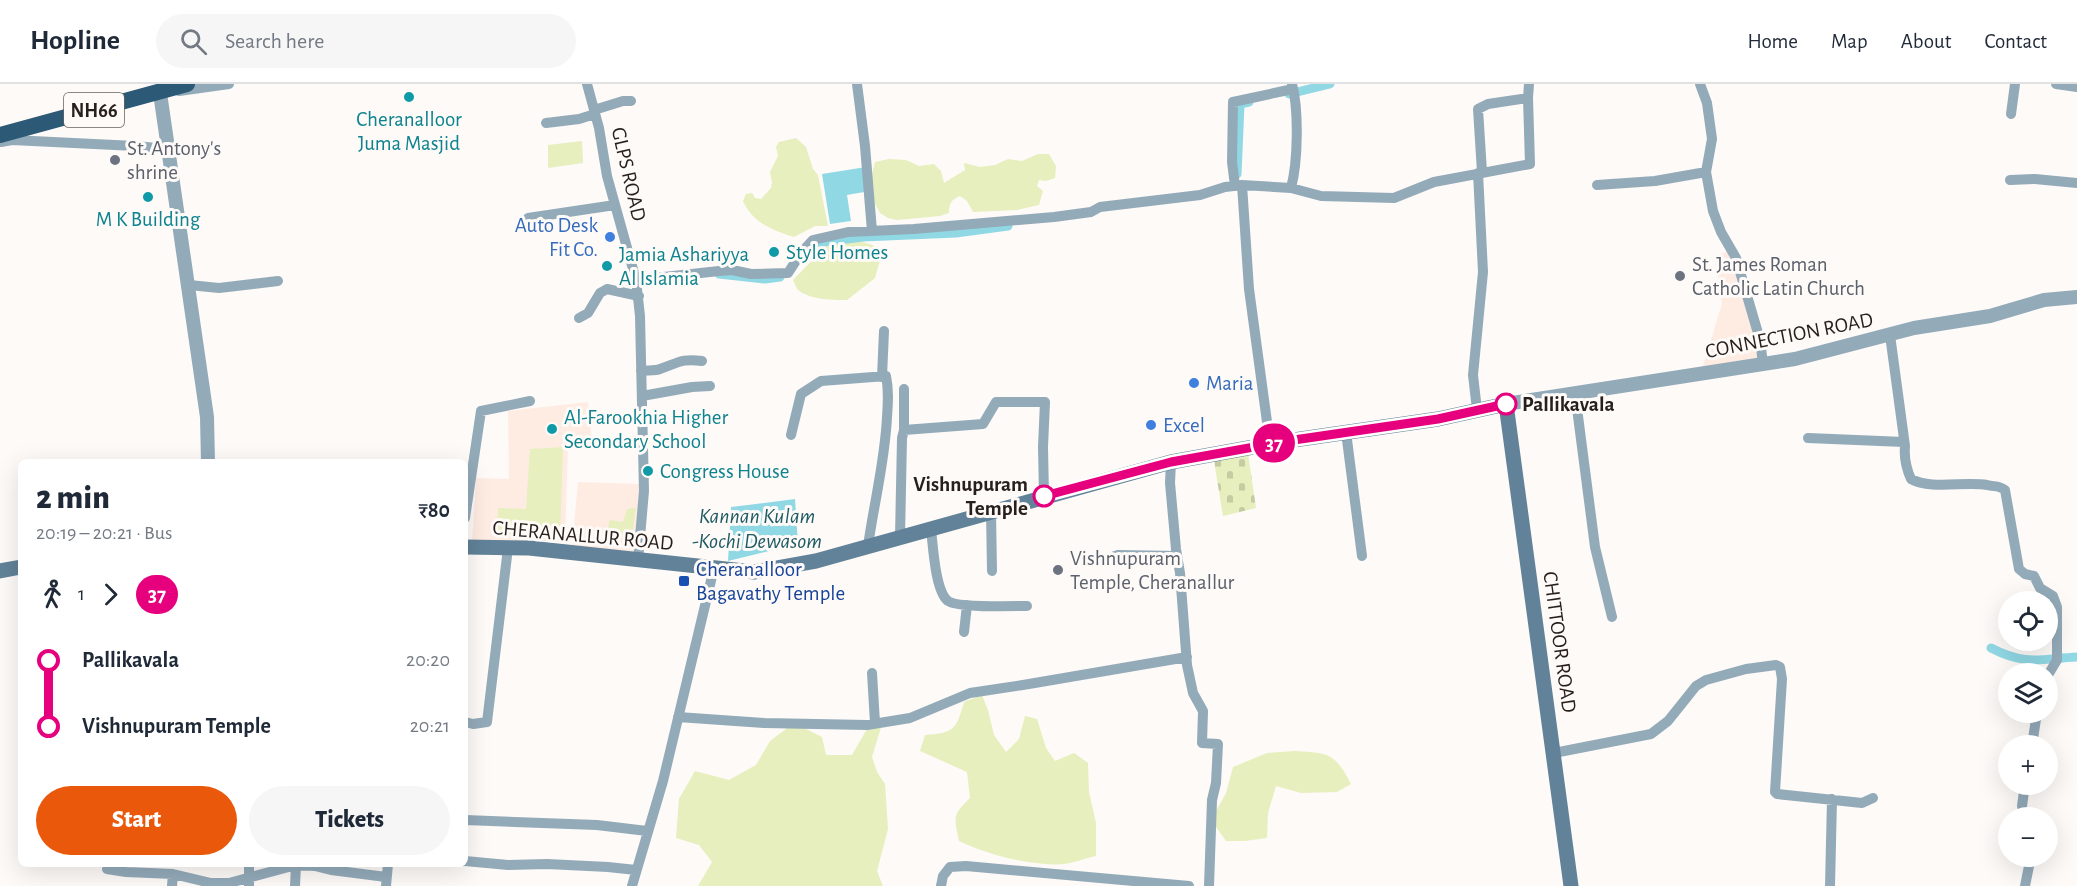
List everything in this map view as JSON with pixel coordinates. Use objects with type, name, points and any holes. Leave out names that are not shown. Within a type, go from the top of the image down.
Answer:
[{"type":"highway","name":"NH66","points":[[0,135],[159,88],[187,84]]},
{"type":"main road","name":"CHERANALLUR ROAD","points":[[468,547],[529,548],[754,572],[816,561],[1171,462],[1270,444],[1438,419],[1506,404]]},
{"type":"main road","name":"CHITTOOR ROAD","points":[[1506,404],[1571,886]]},
{"type":"main road","points":[[0,571],[18,568]]},
{"type":"street","points":[[208,459],[207,417],[159,88],[229,84]]},
{"type":"street","name":"GLPS ROAD","points":[[587,84],[600,128],[607,176],[637,286],[644,491],[638,560]]},
{"type":"street","points":[[857,84],[872,231]]},
{"type":"street","points":[[579,318],[588,313],[600,293],[607,289],[637,286],[719,270],[750,274],[788,273],[813,240],[848,232],[1054,217],[1091,212],[1100,207],[1200,195],[1225,187],[1238,186],[1291,188],[1321,196],[1394,198],[1434,182],[1530,164],[1528,84]]},
{"type":"street","points":[[1700,84],[1707,103],[1712,139],[1706,172],[1713,211],[1720,232],[1736,258],[1743,279],[1760,340],[1763,364]]},
{"type":"street","points":[[2011,114],[2015,84]]},
{"type":"street","points":[[2056,84],[2077,87]]},
{"type":"street","points":[[1270,444],[1238,186],[1232,162],[1233,102],[1293,90],[1296,134],[1294,178],[1291,188]]},
{"type":"street","points":[[1476,410],[1473,375],[1483,272],[1478,109],[1488,104],[1528,98]]},
{"type":"street","points":[[546,123],[579,119],[617,102],[631,101]]},
{"type":"street","points":[[0,142],[43,141],[168,149]]},
{"type":"street","points":[[1597,185],[1655,181],[1706,172]]},
{"type":"street","points":[[2010,180],[2036,178],[2077,183]]},
{"type":"street","points":[[528,218],[615,206]]},
{"type":"street","points":[[189,285],[219,288],[278,281]]},
{"type":"street","name":"CONNECTION ROAD","points":[[1506,404],[1795,359],[1914,328],[1989,316],[2044,300],[2077,297]]},
{"type":"street","points":[[882,377],[884,331]]},
{"type":"street","points":[[1890,335],[1905,460],[1909,474],[1916,481],[1932,484],[1977,483],[2002,487],[2005,490],[2019,569],[2025,574],[2034,576],[2038,586],[2055,599],[2057,607],[2054,663]]},
{"type":"street","points":[[641,371],[662,369],[665,365],[687,359],[702,361]]},
{"type":"street","points":[[791,435],[801,394],[821,381],[886,376],[889,389],[885,449],[868,546]]},
{"type":"street","points":[[642,396],[710,386]]},
{"type":"street","points":[[900,537],[904,389]]},
{"type":"street","points":[[1575,393],[1595,547],[1612,616]]},
{"type":"street","points":[[468,498],[481,411],[530,400]]},
{"type":"street","points":[[904,430],[974,426],[983,424],[996,402],[1045,402],[1044,496]]},
{"type":"street","points":[[1346,432],[1362,556]]},
{"type":"street","points":[[1808,438],[1904,441]]},
{"type":"street","points":[[1171,462],[1170,483],[1187,657],[1193,693],[1203,711],[1202,743],[1218,744],[1216,783],[1212,800],[1209,886]]},
{"type":"street","points":[[991,512],[992,571]]},
{"type":"street","points":[[931,529],[939,583],[949,602],[1028,606]]},
{"type":"street","points":[[468,723],[487,722],[508,548]]},
{"type":"street","points":[[1103,560],[1118,555],[1177,556]]},
{"type":"street","points":[[632,886],[663,781],[714,568]]},
{"type":"street","points":[[964,632],[967,604]]},
{"type":"street","points":[[678,717],[764,723],[867,725],[910,718],[970,693],[1187,657]]},
{"type":"street","points":[[1554,753],[1651,734],[1668,721],[1696,686],[1706,680],[1746,669],[1776,665],[1780,667],[1782,679],[1774,792],[1862,803],[1873,798]]},
{"type":"street","points":[[872,674],[875,723]]},
{"type":"street","points":[[1830,886],[1832,799]]},
{"type":"street","points":[[468,820],[597,825],[647,831]]},
{"type":"street","points":[[468,861],[636,870]]},
{"type":"street","points":[[941,886],[943,876],[950,867],[966,866],[1189,886]]},
{"type":"street","points":[[107,869],[173,874],[211,883],[229,883],[249,882],[290,867]]},
{"type":"street","points":[[295,886],[296,867]]},
{"type":"street","points":[[319,867],[386,882],[388,867]]},
{"type":"street","points":[[2025,886],[2029,867]]},
{"type":"street","points":[[172,886],[173,874]]},
{"type":"shaded area","points":[[1728,251],[1742,279],[1760,359],[1701,372],[1722,304],[1715,256]]},
{"type":"shaded area","points":[[588,402],[592,441],[568,446],[565,542],[526,540],[472,542],[476,478],[509,479],[508,411]]},
{"type":"shaded area","points":[[578,482],[641,484],[634,554],[572,547]]},
{"type":"green space","points":[[796,138],[806,147],[813,169],[818,175],[828,226],[815,226],[794,237],[764,225],[752,215],[743,201],[746,194],[752,193],[755,198],[761,199],[771,188],[770,172],[778,156],[776,147],[779,142]]},
{"type":"green space","points":[[582,141],[583,163],[548,168],[548,145]]},
{"type":"green space","points":[[1038,154],[1049,154],[1056,166],[1055,178],[1046,181],[1039,180],[1037,186],[1043,191],[1039,205],[1017,210],[973,212],[967,201],[960,196],[951,202],[949,213],[897,220],[880,213],[873,200],[872,175],[875,162],[889,159],[906,160],[919,166],[934,164],[941,171],[944,183],[965,170],[964,163],[980,167],[995,165],[1008,159],[1022,161]]},
{"type":"green space","points":[[853,239],[873,245],[880,260],[875,278],[847,300],[814,297],[797,289],[793,280],[826,246]]},
{"type":"green space","points":[[563,447],[560,536],[527,534],[497,536],[498,508],[526,509],[530,449]]},
{"type":"green space","points":[[1248,453],[1256,508],[1223,516],[1214,461]]},
{"type":"green space","points":[[636,508],[631,542],[623,541],[622,533],[607,531],[610,520],[623,522],[627,509]]},
{"type":"green space","points":[[982,695],[994,735],[1006,752],[1019,739],[1025,716],[1037,719],[1046,748],[1055,761],[1074,753],[1088,763],[1089,792],[1096,823],[1096,856],[1072,863],[1038,864],[996,855],[959,841],[956,826],[957,813],[970,798],[967,772],[920,751],[925,735],[948,731],[959,719],[964,702]]},
{"type":"green space","points":[[794,723],[822,737],[826,755],[852,755],[867,729],[882,724],[872,757],[877,772],[885,784],[888,829],[877,871],[883,886],[698,886],[712,862],[699,845],[676,838],[679,799],[695,771],[729,780],[756,765],[770,741]]},
{"type":"green space","points":[[1295,751],[1330,757],[1340,766],[1351,784],[1337,792],[1301,793],[1276,786],[1268,813],[1267,838],[1226,841],[1211,820],[1226,793],[1233,767],[1267,753]]},
{"type":"water","points":[[866,167],[870,191],[847,195],[851,221],[830,224],[822,174]]},
{"type":"water","name":"Kannan Kulam -Kochi Dewasom","points":[[795,499],[798,544],[728,561],[731,507]]},
{"type":"waterway","points":[[1289,94],[1330,84]]},
{"type":"waterway","points":[[1237,174],[1240,104],[1249,102]]},
{"type":"waterway","points":[[805,256],[812,248],[823,242],[863,237],[956,233],[1008,226]]},
{"type":"waterway","points":[[719,274],[765,279],[780,277]]},
{"type":"waterway","points":[[1991,648],[2003,654],[2033,660],[2077,657]]},
{"type":"bus line","name":"37","points":[[1044,496],[1171,462],[1287,441],[1438,419],[1506,404]]},
{"type":"place","name":"Cheranalloor Juma Masjid","points":[[409,97]]},
{"type":"place","name":"St. Antony's shrine","points":[[115,160]]},
{"type":"place","name":"M K Building","points":[[148,197]]},
{"type":"place","name":"Auto Desk Fit Co.","points":[[610,237]]},
{"type":"place","name":"Style Homes","points":[[774,252]]},
{"type":"place","name":"Jamia Ashariyya Al Islamia","points":[[607,266]]},
{"type":"place","name":"St. James Roman Catholic Latin Church","points":[[1680,276]]},
{"type":"place","name":"Maria","points":[[1194,383]]},
{"type":"place","name":"Pallikavala","points":[[1506,404]]},
{"type":"place","name":"Excel","points":[[1151,425]]},
{"type":"place","name":"Al-Farookhia Higher Secondary School","points":[[552,429]]},
{"type":"place","name":"Congress House","points":[[648,471]]},
{"type":"place","name":"Vishnupuram Temple","points":[[1044,496]]},
{"type":"place","name":"Vishnupuram Temple, Cheranallur","points":[[1058,570]]},
{"type":"place","name":"Cheranalloor Bagavathy Temple","points":[[684,581]]}]
